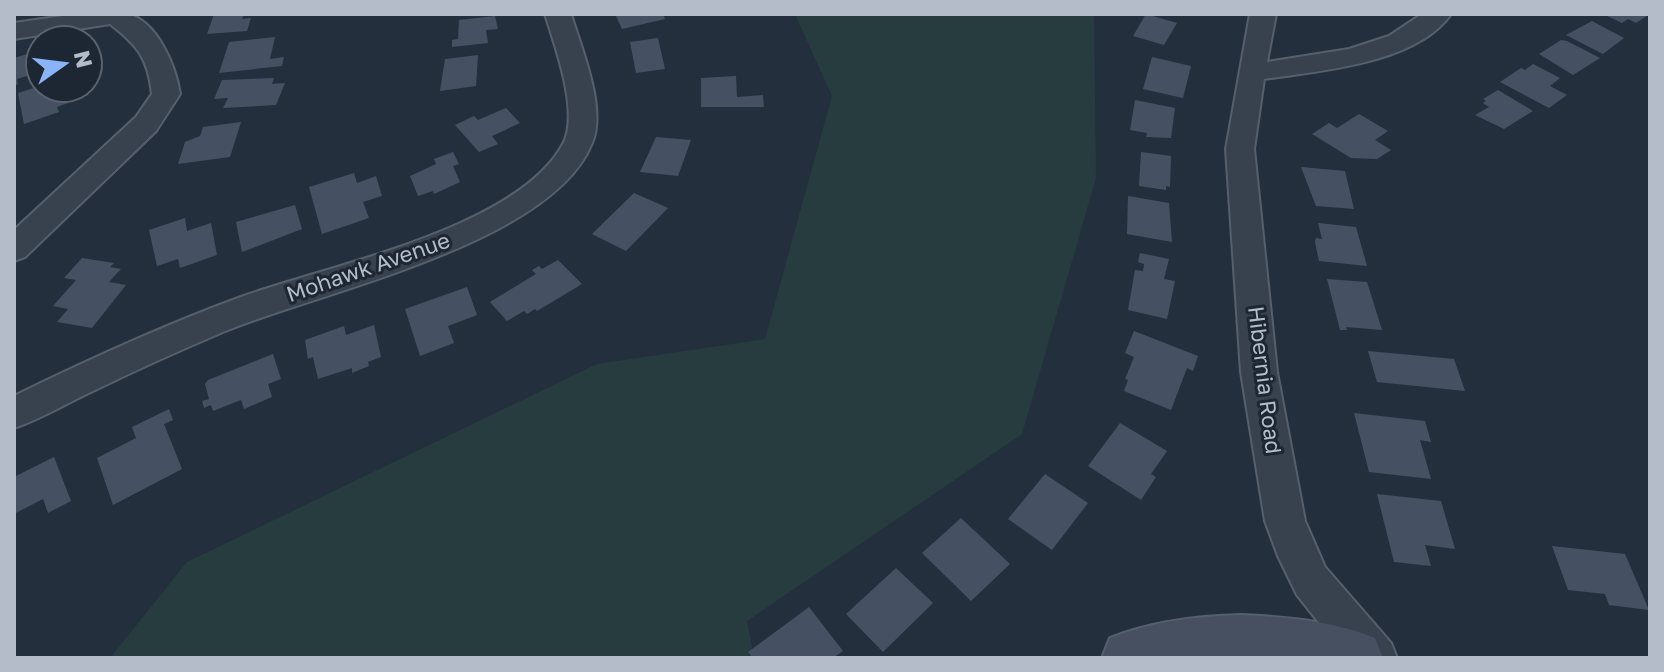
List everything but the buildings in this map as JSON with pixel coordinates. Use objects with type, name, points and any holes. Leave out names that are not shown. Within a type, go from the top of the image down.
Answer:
[{"type":"street","name":"Mohawk Avenue","points":[[14,413],[90,375],[253,306],[461,235],[504,215],[538,192],[566,162],[579,142],[581,128],[577,75],[558,14]]},
{"type":"street","name":"Hibernia Road","points":[[1263,14],[1240,149],[1259,372],[1285,521],[1311,581],[1376,658]]},
{"type":"street","points":[[1252,73],[1368,52],[1409,38],[1438,14]]},
{"type":"street","points":[[14,31],[114,15],[147,40],[163,72],[166,94],[146,124],[14,249]]},
{"type":"street","points":[[1130,658],[1159,650],[1250,641],[1311,648],[1355,658]]},
{"type":"green space","points":[[795,14],[1094,14],[1096,178],[1022,434],[747,621],[754,658],[110,658],[187,562],[597,364],[765,339],[832,96]]}]
